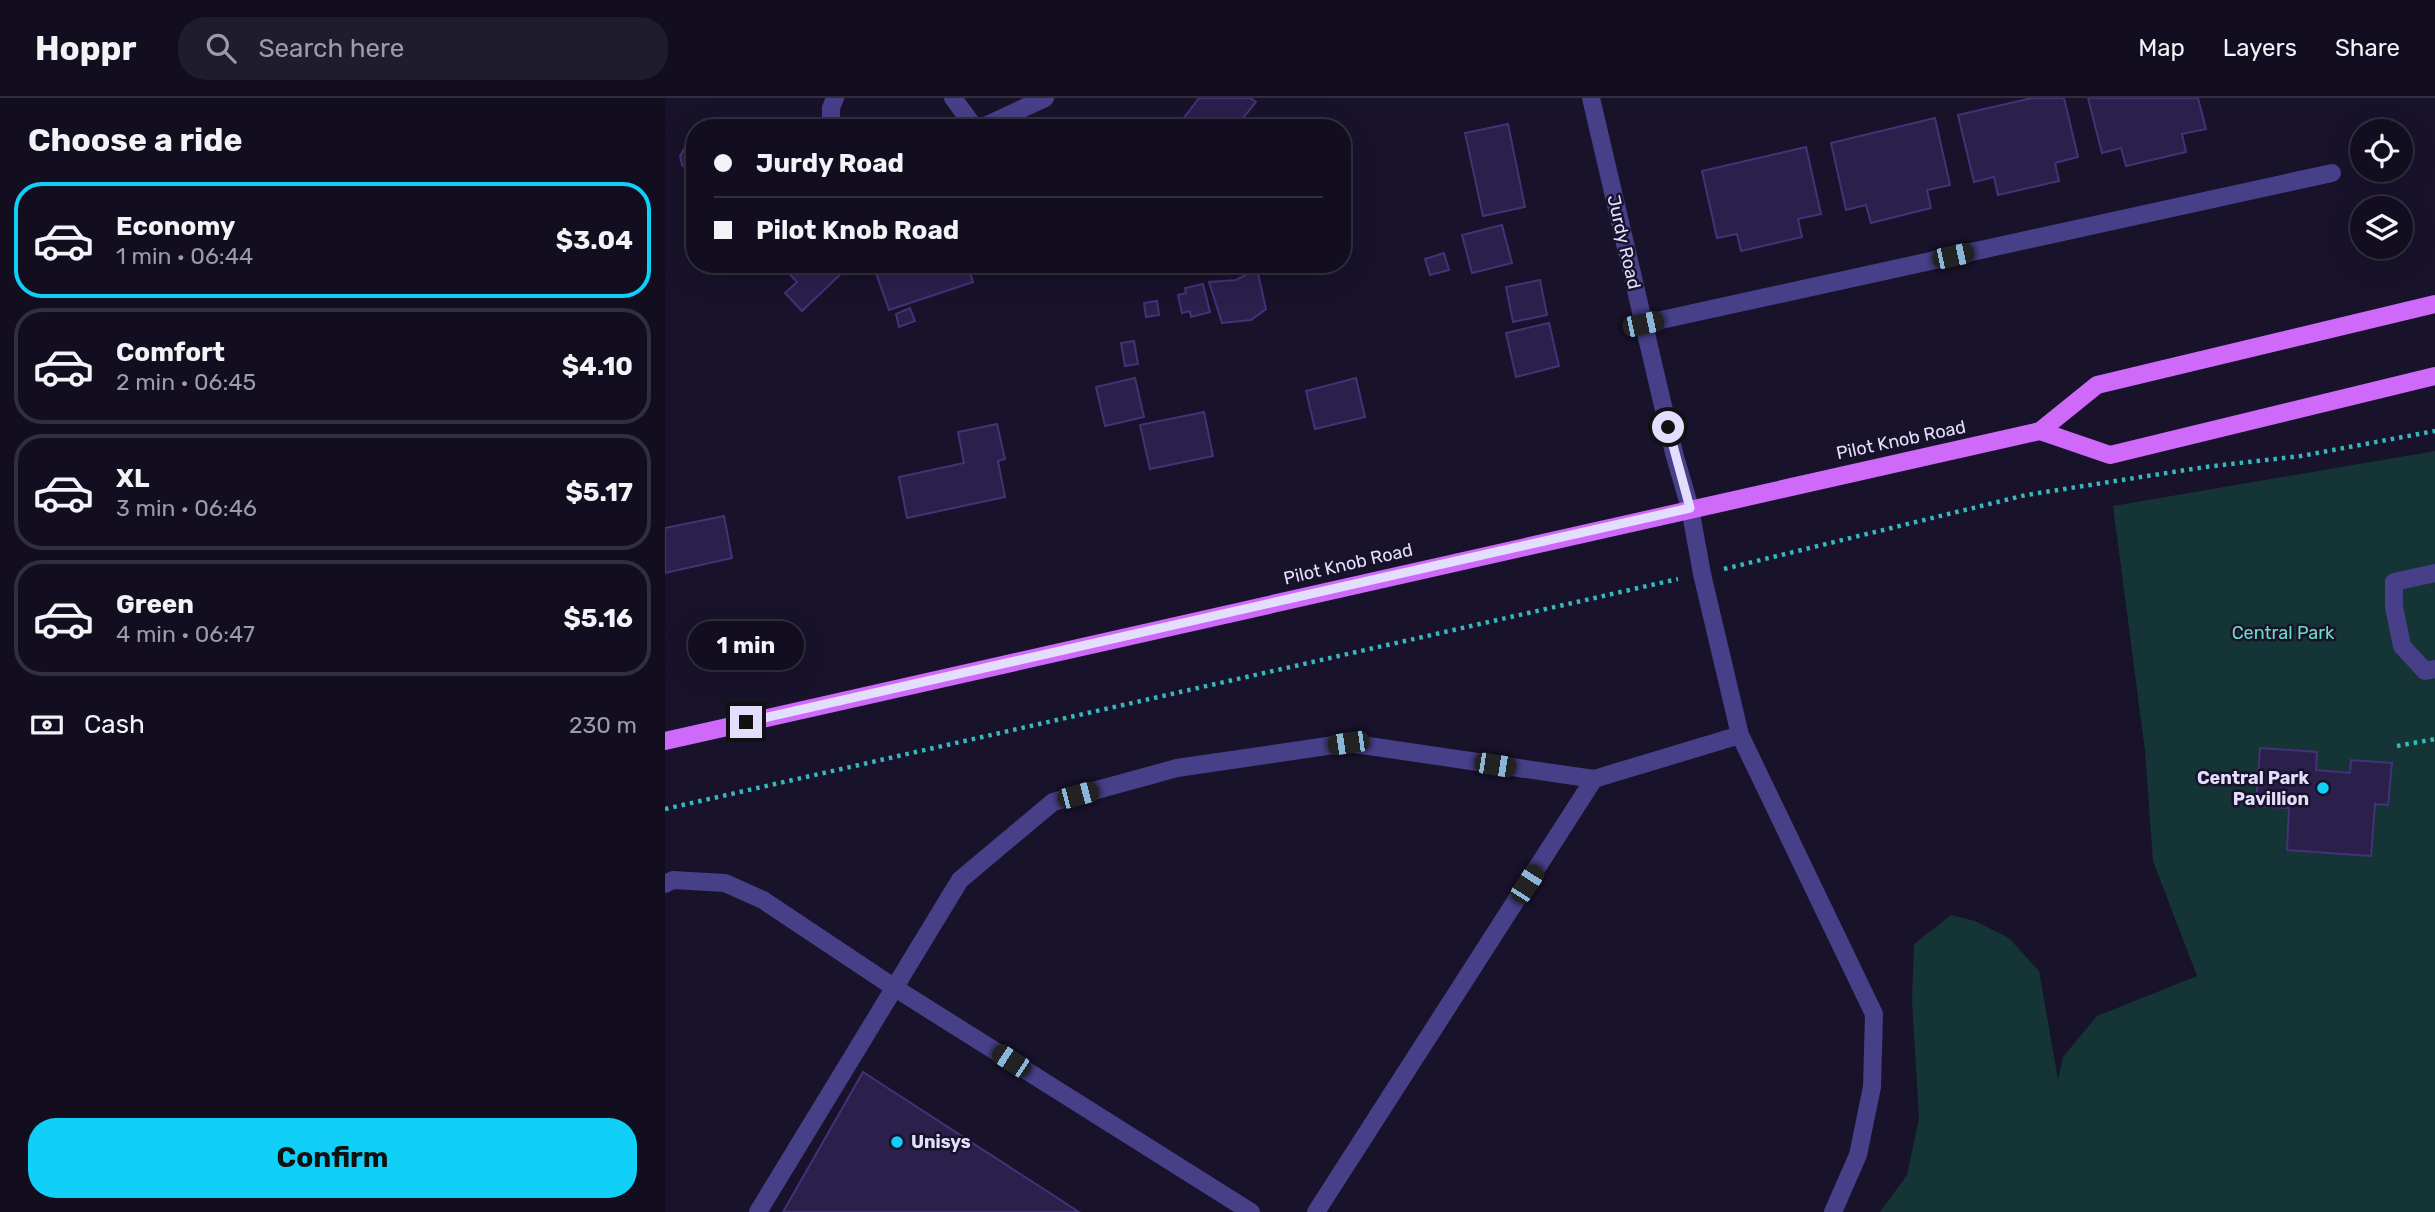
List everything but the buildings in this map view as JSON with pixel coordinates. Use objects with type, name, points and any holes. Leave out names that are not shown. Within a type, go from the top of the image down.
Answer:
[{"type":"main road","name":"Pilot Knob Road","points":[[665,741],[2040,431],[2097,385],[2435,304]]},
{"type":"main road","points":[[2040,431],[2110,455],[2435,376]]},
{"type":"street","points":[[831,119],[835,98]]},
{"type":"street","points":[[953,98],[968,119]]},
{"type":"street","points":[[1000,119],[1045,98]]},
{"type":"street","name":"Jurdy Road","points":[[1591,98],[1674,453],[1690,508],[1702,574],[1739,735],[1874,1014],[1872,1087],[1858,1154],[1833,1212]]},
{"type":"street","points":[[1643,324],[2332,173]]},
{"type":"street","points":[[2435,573],[2394,582],[2394,607],[2402,646],[2425,671],[2435,669]]},
{"type":"street","points":[[758,1212],[960,880],[1053,802],[1177,768],[1348,743],[1594,779],[1739,735]]},
{"type":"street","points":[[1316,1212],[1594,779]]},
{"type":"street","points":[[665,884],[673,880],[725,883],[750,894],[1251,1212]]},
{"type":"path","points":[[665,808],[1702,574],[2026,495],[2205,467],[2301,456],[2435,431]]},
{"type":"path","points":[[2397,746],[2435,739]]},
{"type":"green space","name":"Central Park","points":[[2435,451],[2435,1212],[1880,1212],[1907,1175],[1919,1118],[1912,1000],[1914,944],[1951,915],[1975,921],[2009,938],[2039,971],[2058,1079],[2063,1057],[2097,1016],[2197,976],[2153,861],[2145,751],[2113,506]]},
{"type":"place","name":"Central Park Pavillion","points":[[2323,788]]},
{"type":"place","name":"Unisys","points":[[897,1142]]},
{"type":"route","points":[[746,722],[1690,508],[1668,427]]}]
